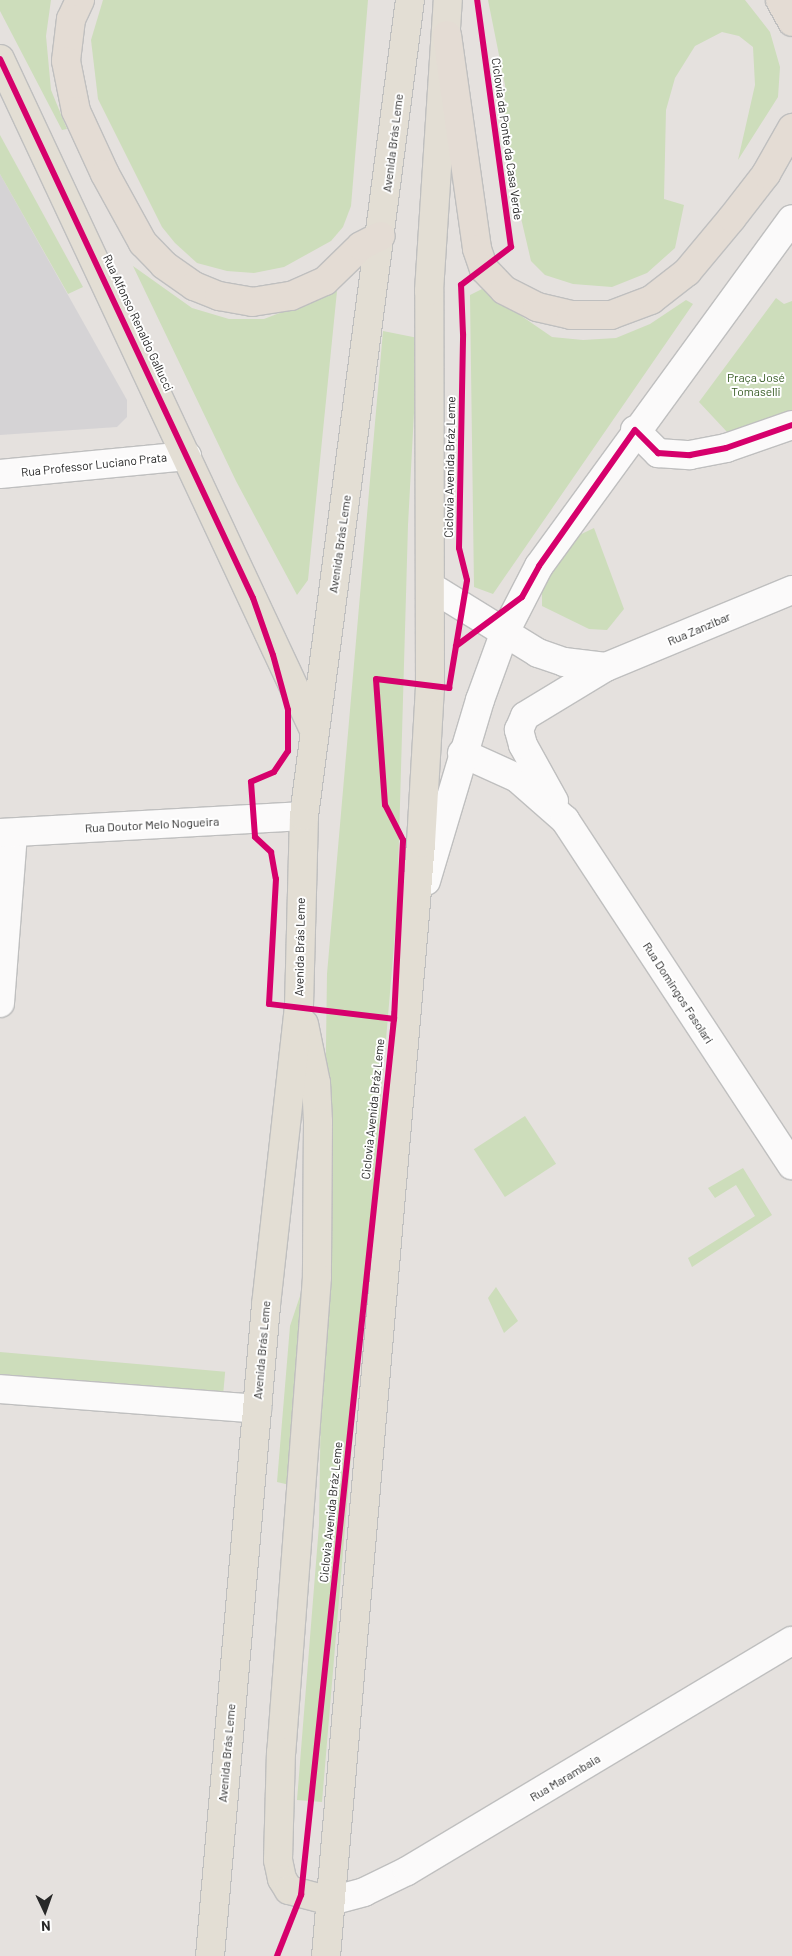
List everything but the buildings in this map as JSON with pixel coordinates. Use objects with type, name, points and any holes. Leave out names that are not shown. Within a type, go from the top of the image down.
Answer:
[{"type":"highway","points":[[80,0],[71,19],[66,61],[76,111],[105,174],[144,243],[164,265],[194,286],[219,296],[252,302],[291,296],[325,281],[362,246],[381,236]]},
{"type":"highway","points":[[780,0],[792,22]]},
{"type":"highway","points":[[447,18],[477,249],[484,269],[504,290],[537,307],[571,315],[611,315],[651,300],[687,272],[732,218],[766,174],[792,128]]},
{"type":"main road","name":"Avenida Brás Leme","points":[[210,1956],[257,1409],[299,1006],[304,816],[381,236],[410,0]]},
{"type":"main road","points":[[326,1956],[415,923],[430,688],[429,291],[447,18]]},
{"type":"main road","name":"Rua Alfonso Renaldo Gallucci","points":[[0,59],[315,732]]},
{"type":"main road","points":[[299,1006],[316,1083],[317,1277],[281,1752],[278,1860],[282,1879],[289,1890],[331,1901]]},
{"type":"street","points":[[415,923],[462,753],[504,634],[539,566],[635,430],[792,218]]},
{"type":"street","points":[[635,430],[658,453],[690,455],[726,448],[792,426]]},
{"type":"street","name":"Rua Professor Luciano Prata","points":[[0,474],[187,456]]},
{"type":"street","name":"Rua Zanzibar","points":[[431,587],[504,634],[564,662],[606,667]]},
{"type":"street","name":"Rua Zanzibar","points":[[533,711],[606,667],[792,590]]},
{"type":"street","name":"Rua Domingos Fasolari","points":[[533,711],[521,722],[520,738],[525,753],[565,820],[792,1165]]},
{"type":"street","name":"Rua Domingos Fasolari","points":[[462,753],[517,778],[565,820]]},
{"type":"street","name":"Rua Doutor Melo Nogueira","points":[[7,833],[304,816]]},
{"type":"street","points":[[0,1003],[7,833]]},
{"type":"street","points":[[0,1389],[257,1409]]},
{"type":"street","name":"Rua Marambaia","points":[[331,1901],[364,1892],[407,1871],[792,1641]]},
{"type":"shaded area","points":[[0,174],[127,400],[127,417],[117,427],[0,435]]},
{"type":"green space","points":[[0,0],[51,0],[46,36],[51,90],[67,129],[62,130],[0,11]]},
{"type":"green space","points":[[103,0],[368,0],[351,206],[343,227],[331,241],[284,267],[254,273],[227,271],[197,263],[175,243],[162,227],[98,99],[91,40]]},
{"type":"green space","points":[[488,0],[745,0],[770,32],[780,67],[778,97],[738,160],[755,85],[753,47],[739,36],[722,32],[695,46],[675,78],[666,110],[664,199],[684,205],[675,248],[647,273],[612,287],[573,284],[545,275],[531,261],[508,162],[504,132],[505,85]]},
{"type":"green space","points":[[0,135],[83,287],[68,294],[0,174]]},
{"type":"green space","points":[[133,266],[192,308],[229,319],[264,319],[337,291],[308,580],[297,595],[236,481]]},
{"type":"green space","points":[[482,289],[552,337],[583,340],[616,338],[650,324],[686,300],[693,304],[493,594],[474,587],[470,295]]},
{"type":"green space","name":"Praça José Tomaselli","points":[[776,298],[784,304],[792,301],[792,412],[728,433],[699,402]]},
{"type":"green space","points":[[383,331],[418,338],[408,525],[397,909],[322,1802],[297,1800],[319,1525],[323,1264],[294,1486],[277,1482],[290,1326],[311,1263],[323,1257],[327,974]]},
{"type":"green space","points":[[594,528],[624,609],[607,630],[589,629],[542,606],[542,587],[571,539]]},
{"type":"green space","points":[[525,1116],[556,1164],[505,1197],[474,1149]]},
{"type":"green space","points":[[743,1168],[772,1215],[692,1267],[688,1258],[755,1216],[736,1185],[715,1198],[708,1188]]},
{"type":"green space","points":[[496,1287],[518,1321],[504,1333],[488,1298]]},
{"type":"green space","points":[[0,1352],[225,1372],[223,1394],[0,1374]]},
{"type":"cycle path","name":"Ciclovia da Ponte da Casa Verde","points":[[277,1956],[301,1895],[394,1019],[403,840],[385,805],[376,679],[449,688],[467,580],[459,548],[463,334],[461,285],[511,247],[477,0]]},
{"type":"cycle path","points":[[0,59],[253,598],[273,655],[288,710],[288,751],[274,772],[251,782],[255,837],[271,852],[276,879],[269,1004],[394,1019]]},
{"type":"cycle path","points":[[456,646],[522,597],[539,566],[635,430],[658,453],[690,455],[726,448],[792,425]]}]
